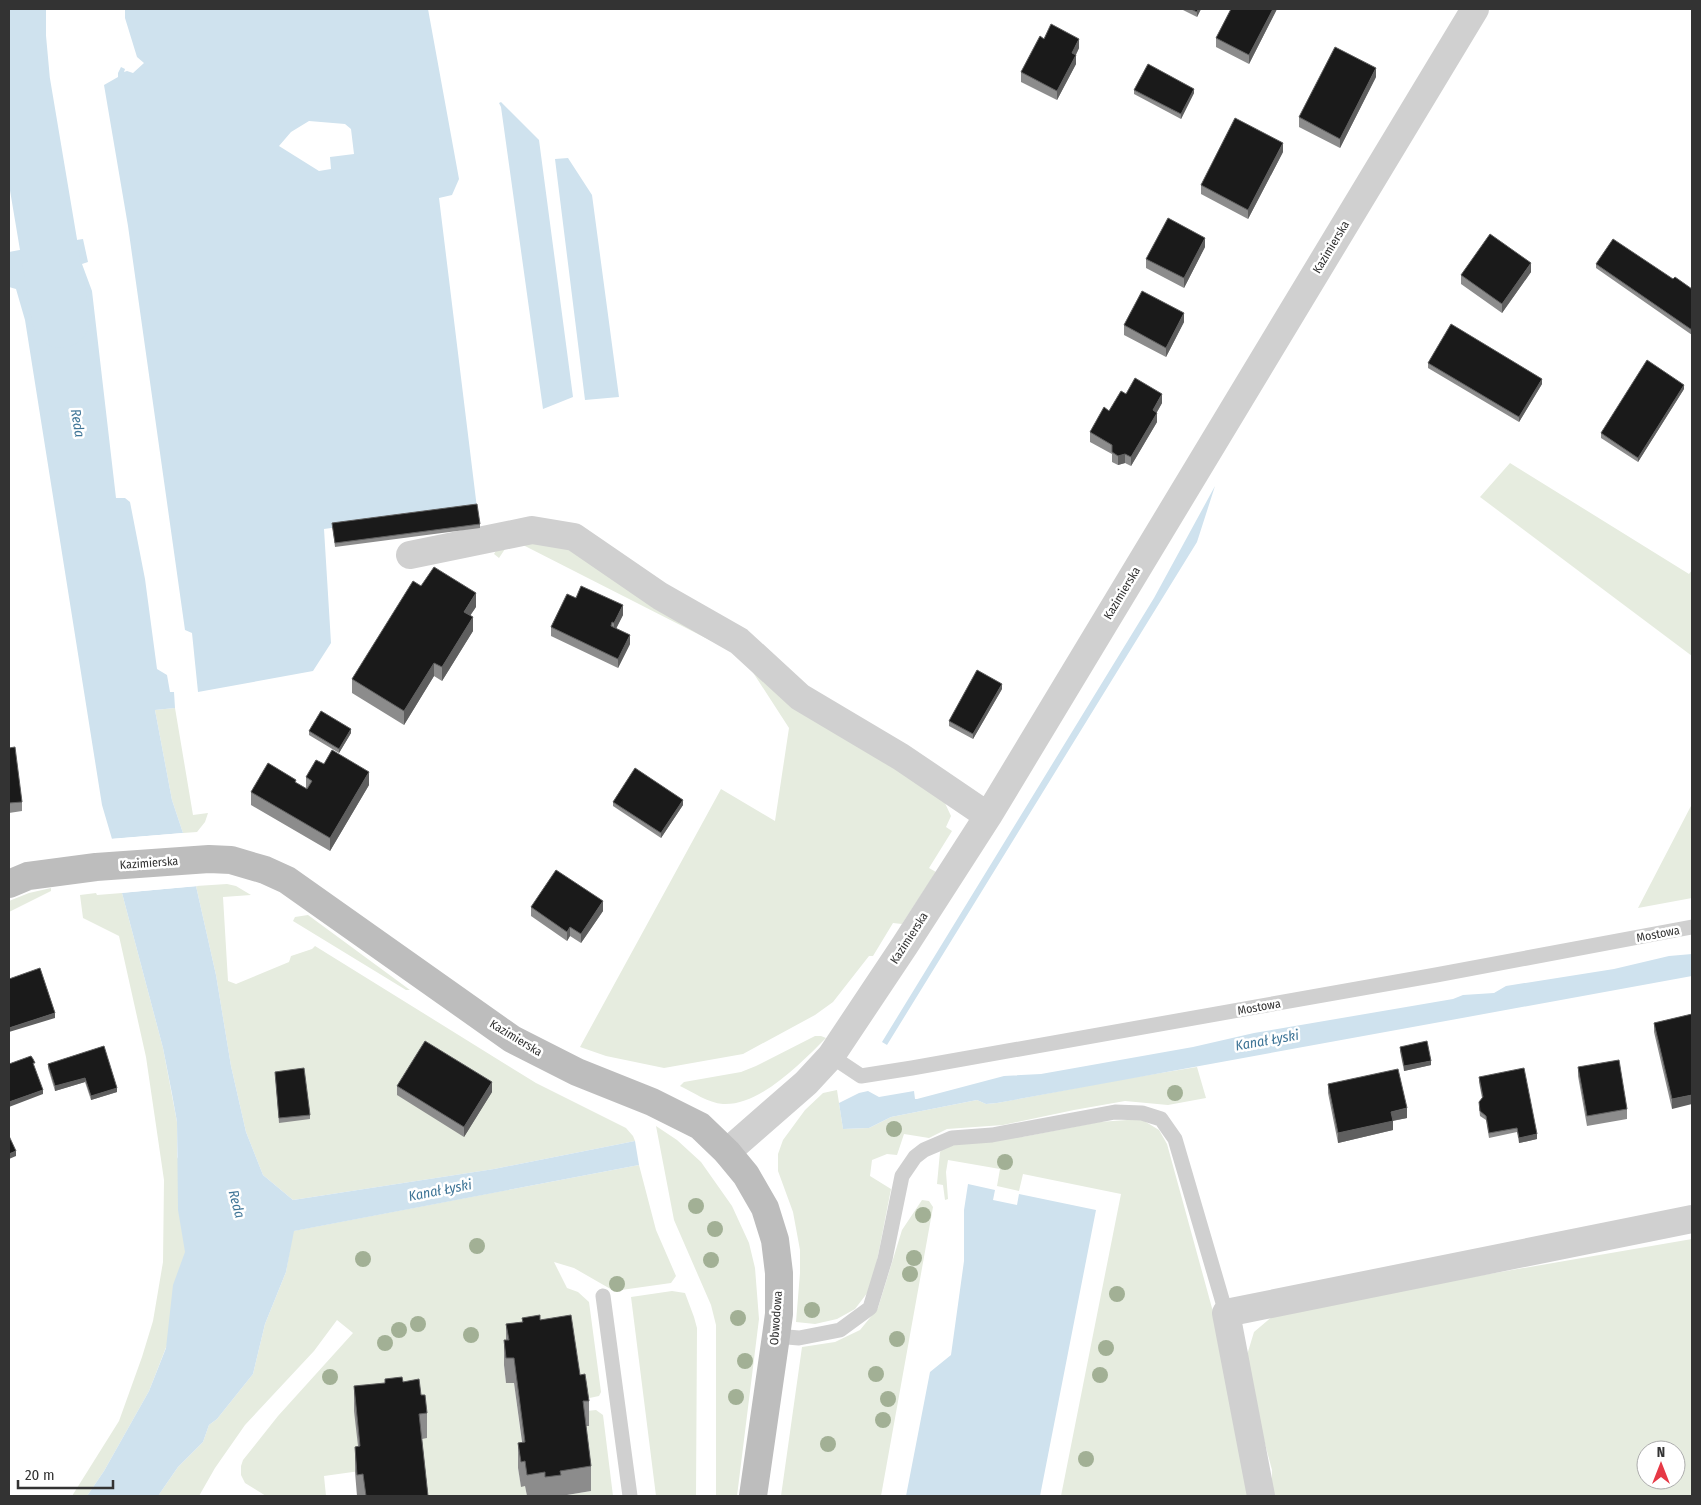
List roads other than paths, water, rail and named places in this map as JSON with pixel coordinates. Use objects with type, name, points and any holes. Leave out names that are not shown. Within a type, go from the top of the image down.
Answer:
[{"type":"main road","name":"Kazimierska","points":[[9,884],[28,876],[96,867],[209,859],[231,860],[257,868],[287,880],[512,1039],[577,1072],[652,1102],[700,1126],[727,1152]]},
{"type":"main road","name":"Obwodowa","points":[[727,1152],[746,1175],[765,1208],[775,1240],[779,1273],[779,1314],[753,1496]]},
{"type":"street","name":"Kazimierska","points":[[727,1152],[806,1083],[831,1056],[900,953],[988,816],[1475,9]]},
{"type":"street","points":[[410,555],[532,530],[574,537],[660,596],[739,641],[800,697],[901,757],[988,816]]},
{"type":"street","points":[[1262,1496],[1226,1313],[1692,1220]]},
{"type":"lane","name":"Mostowa","points":[[831,1056],[861,1076],[1436,975],[1692,927]]},
{"type":"lane","points":[[776,1336],[799,1338],[840,1330],[870,1308],[885,1259],[902,1176],[915,1157],[924,1150],[952,1138],[992,1135],[1115,1112],[1142,1113],[1161,1119],[1175,1139],[1226,1313]]},
{"type":"lane","points":[[603,1296],[630,1496]]},
{"type":"water","points":[[9,9],[35,9],[35,45],[65,213],[25,220],[9,104]]},
{"type":"water","points":[[125,9],[428,9],[459,179],[452,195],[439,198],[477,508],[324,529],[331,643],[313,671],[198,692],[192,633],[185,630],[128,226],[104,85],[118,77],[121,67],[125,69],[124,72],[133,73],[144,63],[137,57],[125,18]],"holes":[[[309,121],[345,124],[351,129],[354,154],[330,157],[331,169],[319,171],[279,146],[291,132]]]},
{"type":"water","points":[[501,102],[539,140],[573,397],[543,409],[499,103]]},
{"type":"water","points":[[568,158],[592,195],[619,397],[585,400],[555,159]]},
{"type":"water","points":[[70,238],[70,241],[83,239],[88,262],[82,264],[92,291],[116,498],[125,498],[130,502],[145,579],[157,669],[167,675],[170,692],[174,692],[175,708],[155,710],[172,800],[183,833],[112,839],[102,805],[25,320],[16,289],[9,287],[9,252],[30,248],[30,244]]},
{"type":"water","points":[[1215,486],[1197,542],[887,1045],[882,1042],[1154,598]]},
{"type":"water","name":"Kanał Łyski","points":[[196,886],[216,975],[231,1066],[246,1132],[263,1175],[293,1200],[494,1169],[635,1141],[639,1165],[294,1231],[286,1272],[265,1324],[253,1374],[217,1419],[209,1425],[203,1442],[178,1467],[158,1496],[87,1496],[104,1471],[149,1391],[166,1348],[173,1285],[185,1252],[178,1210],[177,1122],[163,1048],[122,893]]},
{"type":"water","name":"Kanał Łyski","points":[[1692,954],[1692,976],[997,1103],[986,1104],[977,1100],[891,1117],[869,1128],[843,1129],[839,1103],[859,1093],[868,1091],[879,1097],[914,1091],[915,1099],[917,1099],[1004,1076],[1041,1074],[1193,1047],[1254,1033],[1453,999],[1463,995],[1494,993],[1506,986],[1614,969],[1669,956]]},
{"type":"water","points":[[968,1184],[995,1190],[993,1200],[1017,1205],[1019,1194],[1096,1210],[1040,1496],[906,1496],[930,1372],[951,1355],[964,1261],[964,1210]]},
{"type":"waterway","name":"Reda","points":[[17,9],[17,37],[21,81],[61,319]]}]
